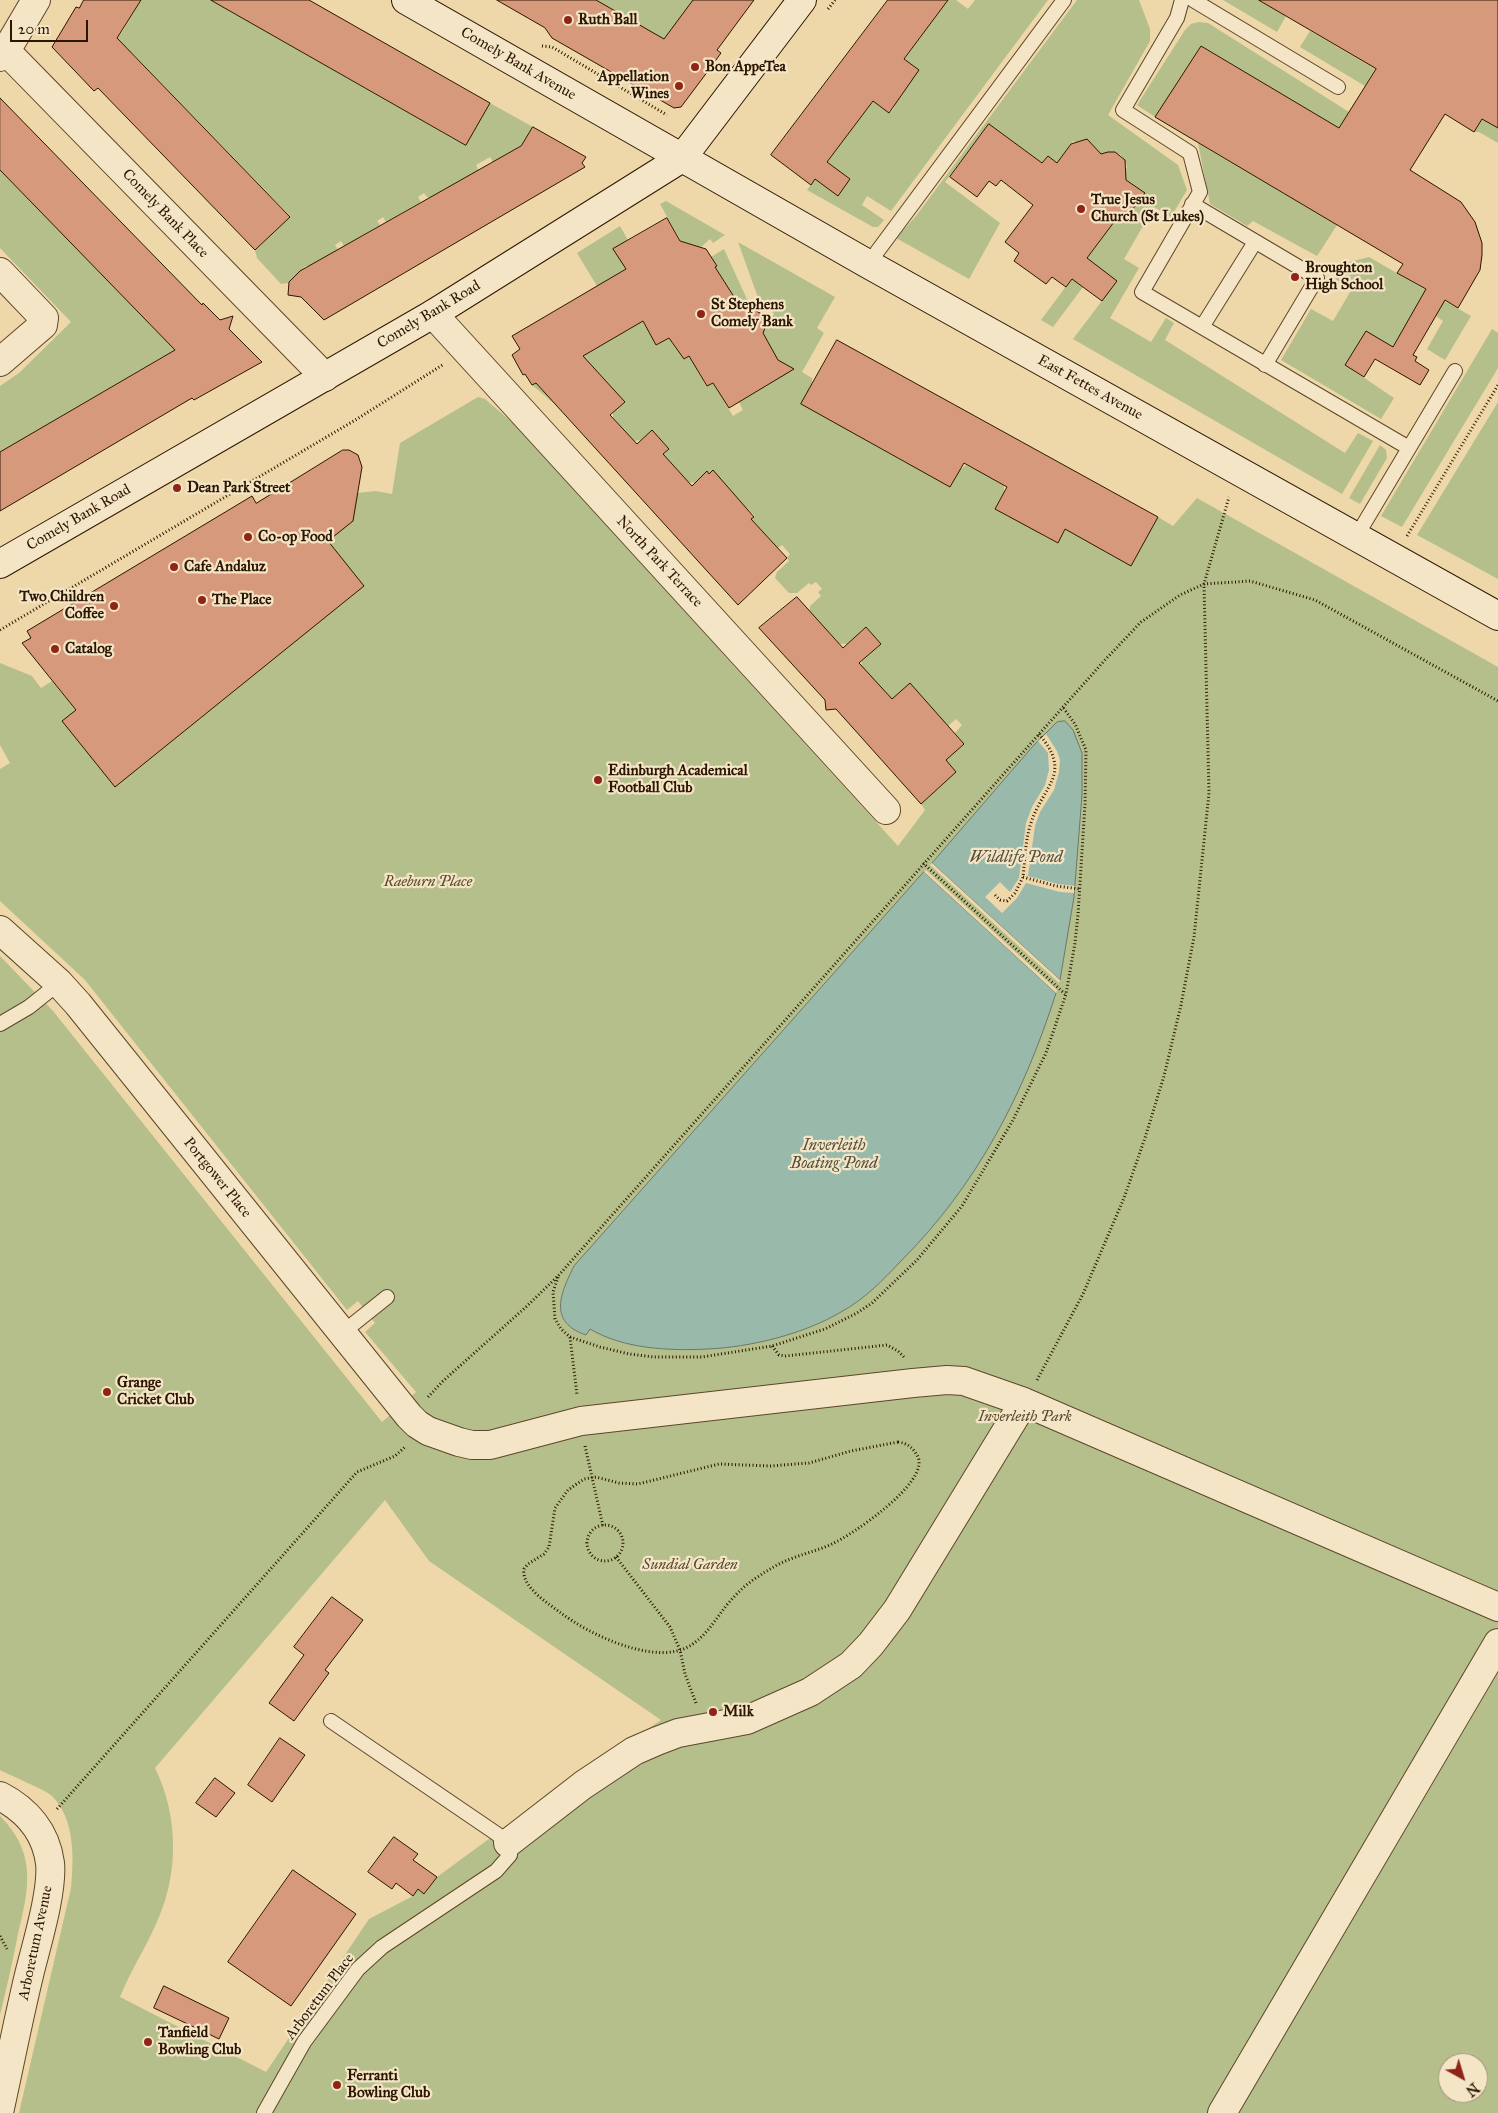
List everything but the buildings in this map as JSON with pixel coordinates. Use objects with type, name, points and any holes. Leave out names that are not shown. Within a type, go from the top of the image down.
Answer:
[{"type":"street","name":"Comely Bank Place","points":[[36,0],[3,54],[325,376]]},
{"type":"street","name":"Comely Bank Avenue","points":[[406,0],[682,158]]},
{"type":"street","name":"Comely Bank Road","points":[[0,564],[433,314],[682,158],[802,0]]},
{"type":"street","name":"East Fettes Avenue","points":[[682,158],[1498,616]]},
{"type":"street","points":[[0,272],[42,315],[44,322],[15,351],[0,362]]},
{"type":"street","name":"North Park Terrace","points":[[433,314],[886,810]]},
{"type":"street","name":"Portgower Place","points":[[0,930],[59,983],[78,1004],[342,1333],[423,1428]]},
{"type":"street","points":[[423,1428],[459,1442],[472,1445],[490,1445],[581,1422],[913,1383],[947,1380],[964,1381],[1024,1402],[1498,1607],[1496,1618],[1498,1625]]},
{"type":"street","points":[[508,1843],[583,1786],[634,1751],[657,1740],[704,1728],[747,1720],[810,1692],[851,1665],[871,1644],[897,1610],[1024,1402]]},
{"type":"street","points":[[1222,2113],[1498,1643]]},
{"type":"street","name":"Arboretum Avenue","points":[[0,1796],[25,1813],[38,1828],[47,1850],[50,1878],[42,1925],[0,2108]]},
{"type":"lane","points":[[868,264],[1064,0]]},
{"type":"lane","points":[[1182,0],[1178,18],[1123,110],[1190,153],[1200,192],[1142,292],[1409,448]]},
{"type":"lane","points":[[1193,0],[1338,87]]},
{"type":"lane","points":[[1192,204],[1317,278],[1265,365]]},
{"type":"lane","points":[[1202,327],[1255,242]]},
{"type":"lane","points":[[1356,536],[1455,371]]},
{"type":"lane","points":[[0,1024],[29,1007],[59,983]]},
{"type":"lane","points":[[342,1333],[387,1297]]},
{"type":"lane","points":[[331,1721],[508,1843]]},
{"type":"lane","name":"Arboretum Place","points":[[264,2113],[304,2042],[358,1969],[382,1947],[496,1871],[510,1855],[508,1843]]},
{"type":"path","points":[[0,630],[357,419],[466,350]]},
{"type":"path","points":[[1394,558],[1498,385]]},
{"type":"path","points":[[1024,1402],[1083,1294],[1124,1198],[1164,1076],[1181,1005],[1194,938],[1209,794],[1204,584],[1235,470]]},
{"type":"path","points":[[38,1828],[75,1790],[358,1472],[395,1456],[423,1428],[421,1406],[443,1381],[558,1276],[1062,706],[1141,622],[1180,595],[1204,584],[1250,581],[1315,600],[1498,701]]},
{"type":"path","points":[[558,1276],[553,1292],[555,1319],[561,1329],[570,1336],[600,1347],[654,1357],[716,1356],[772,1346],[825,1329],[857,1313],[872,1303],[903,1274],[946,1226],[973,1190],[1026,1097],[1054,1032],[1066,994],[1075,943],[1080,889],[1086,804],[1086,750],[1075,724],[1062,706]]},
{"type":"path","points":[[995,895],[1000,900],[1007,901],[1015,893],[1023,877],[1030,825],[1054,773],[1053,755],[1038,733]]},
{"type":"path","points":[[923,863],[1066,994]]},
{"type":"path","points":[[1023,877],[1056,886],[1080,889]]},
{"type":"path","points":[[570,1336],[581,1422]]},
{"type":"path","points":[[772,1346],[779,1356],[785,1356],[887,1345],[898,1351],[905,1359],[909,1365],[913,1383]]},
{"type":"path","points":[[898,1442],[910,1446],[918,1457],[920,1467],[902,1491],[877,1515],[833,1544],[783,1561],[753,1579],[734,1596],[704,1636],[680,1650],[666,1653],[644,1649],[623,1644],[591,1632],[575,1623],[528,1585],[524,1578],[524,1569],[528,1564],[544,1554],[549,1547],[552,1518],[560,1499],[575,1484],[591,1477],[619,1484],[638,1484],[719,1464],[770,1466],[809,1463],[851,1451],[898,1442]]},
{"type":"path","points":[[591,1477],[603,1526]]},
{"type":"path","points":[[603,1526],[614,1528],[621,1536],[622,1548],[616,1557],[604,1561],[592,1556],[588,1550],[588,1538],[596,1528],[603,1526]]},
{"type":"path","points":[[616,1557],[670,1627],[680,1650],[685,1674],[704,1728]]},
{"type":"green space","points":[[141,0],[211,0],[460,142],[469,139],[490,103],[533,127],[521,146],[493,162],[490,157],[476,165],[479,171],[433,198],[427,197],[424,193],[418,197],[421,202],[386,222],[383,217],[377,221],[380,225],[344,246],[341,241],[335,245],[338,250],[308,267],[306,266],[288,283],[281,284],[257,258],[255,250],[290,216],[133,54],[111,45],[122,32]]},
{"type":"green space","points":[[596,0],[693,0],[664,42]]},
{"type":"green space","points":[[948,0],[956,0],[968,9],[975,0],[1048,0],[891,211],[867,196],[862,205],[884,220],[878,227],[873,227],[807,190],[815,179],[838,196],[850,179],[827,162],[873,101],[890,113],[895,107],[879,94]]},
{"type":"green space","points":[[1077,0],[1139,0],[1150,29],[1150,41],[1108,115],[1178,165],[1187,190],[1171,217],[1154,207],[1124,259],[1139,268],[1110,318],[1151,342],[1166,318],[1174,323],[1165,340],[1345,453],[1358,433],[1373,441],[1342,494],[1073,339],[1117,281],[1083,287],[1053,327],[1041,320],[1120,214],[1127,218],[1144,194],[1124,178],[1127,166],[1121,155],[1108,152],[1097,158],[1086,140],[1077,143],[1073,141],[1057,163],[1048,156],[1042,163],[989,124],[945,182],[1000,223],[969,279],[896,238],[916,216]]},
{"type":"green space","points":[[1223,0],[1259,0],[1286,16],[1277,32]]},
{"type":"green space","points":[[1199,22],[1208,23],[1349,112],[1339,128],[1201,46],[1155,117],[1137,105],[1185,30],[1191,24]]},
{"type":"green space","points":[[1310,31],[1375,69],[1365,86],[1300,47]]},
{"type":"green space","points":[[1482,119],[1498,128],[1498,143],[1479,132],[1474,132]]},
{"type":"green space","points":[[1198,143],[1337,225],[1317,256],[1253,221],[1247,226],[1210,204]]},
{"type":"green space","points":[[0,170],[182,350],[169,357],[162,357],[0,452],[0,386],[19,373],[71,322],[0,248]]},
{"type":"green space","points":[[666,201],[725,235],[713,243],[710,239],[701,247],[696,246],[687,252],[660,204]]},
{"type":"green space","name":"Inverleith Park","points":[[620,226],[628,240],[616,253],[619,258],[626,261],[635,307],[656,345],[669,338],[684,359],[689,356],[706,386],[713,383],[733,416],[743,410],[739,402],[760,327],[767,324],[774,314],[771,308],[760,303],[738,242],[835,297],[817,328],[824,333],[802,372],[812,378],[812,386],[802,404],[906,463],[917,444],[932,477],[950,487],[959,471],[966,465],[978,471],[985,457],[996,464],[989,477],[1004,486],[1004,492],[995,509],[1009,517],[1019,500],[1051,519],[1042,535],[1057,543],[1066,528],[1131,565],[1158,517],[1173,526],[1197,498],[1498,667],[1498,2113],[19,2113],[71,1888],[73,1864],[69,1827],[60,1805],[52,1796],[42,1790],[0,1770],[0,956],[53,1011],[382,1422],[416,1392],[365,1332],[375,1323],[358,1301],[347,1310],[85,980],[0,901],[0,769],[10,763],[0,745],[0,663],[32,676],[41,688],[52,681],[92,730],[357,493],[376,491],[392,494],[400,443],[478,397],[485,399],[514,424],[898,846],[925,810],[921,804],[956,772],[945,759],[964,744],[955,733],[962,725],[956,719],[948,726],[946,723],[934,734],[892,700],[880,687],[845,719],[841,715],[853,705],[862,661],[881,644],[866,627],[847,644],[840,644],[829,632],[793,664],[784,656],[818,625],[809,615],[810,606],[821,596],[818,592],[822,589],[816,582],[811,585],[809,583],[797,593],[789,593],[775,578],[777,572],[789,561],[787,558],[790,554],[782,545],[778,548],[751,520],[755,516],[746,507],[742,510],[713,471],[709,474],[707,472],[695,483],[688,482],[658,459],[669,449],[652,430],[641,440],[634,441],[613,418],[613,412],[581,383],[557,406],[532,385],[620,334],[597,286],[577,253]],"holes":[[[385,1500],[429,1561],[661,1720],[512,1822],[437,1877],[425,1894],[418,1889],[413,1896],[369,1919],[266,2072],[120,1997],[152,1933],[164,1905],[169,1886],[172,1866],[172,1826],[169,1806],[155,1768]]]},
{"type":"green space","points":[[724,249],[751,308],[736,300],[715,267],[717,265],[711,257]]},
{"type":"green space","points":[[1369,257],[1471,316],[1445,360],[1427,349],[1443,321],[1436,316],[1431,325],[1412,314],[1395,344],[1392,355],[1366,331],[1345,365],[1394,398],[1381,419],[1281,360],[1311,309],[1333,321],[1352,289],[1335,279],[1345,263]]},
{"type":"green space","points":[[1492,329],[1498,333],[1498,368],[1402,527],[1381,516]]},
{"type":"green space","points":[[1498,402],[1498,579],[1417,535]]},
{"type":"green space","points":[[1380,445],[1386,450],[1387,458],[1360,504],[1349,498]]},
{"type":"green space","points":[[0,1816],[21,1845],[27,1874],[27,1890],[0,2015]]},
{"type":"water","name":"Wildlife Pond","points":[[1065,721],[1073,730],[1082,753],[1082,795],[1074,897],[1060,980],[932,863],[1033,746],[1057,722]]},
{"type":"water","name":"Inverleith Boating Pond","points":[[924,872],[1056,993],[1029,1067],[1013,1102],[975,1169],[953,1201],[928,1232],[866,1295],[850,1307],[826,1320],[794,1333],[725,1348],[678,1350],[632,1345],[603,1336],[590,1329],[586,1335],[566,1323],[560,1306],[565,1287],[574,1266]]},
{"type":"pier","points":[[1046,734],[1057,751],[1060,760],[1059,772],[1054,790],[1040,812],[1035,826],[1028,876],[1058,884],[1075,886],[1074,893],[1060,892],[1026,883],[1017,898],[1002,913],[985,897],[1000,882],[1010,892],[1019,878],[1026,823],[1032,807],[1045,785],[1049,770],[1048,753],[1038,741]]},
{"type":"pier","points":[[932,863],[1060,980],[1059,983],[930,865]]},
{"type":"pier","points":[[926,870],[1057,990],[1056,993],[924,872]]},
{"type":"place","name":"Ruth Ball","points":[[568,20]]},
{"type":"place","name":"Bon AppeTea","points":[[695,67]]},
{"type":"place","name":"Appellation Wines","points":[[679,86]]},
{"type":"place","name":"True Jesus Church (St Lukes)","points":[[1081,209]]},
{"type":"place","name":"Broughton High School","points":[[1295,277]]},
{"type":"place","name":"St Stephens Comely Bank","points":[[701,314]]},
{"type":"place","name":"Dean Park Street","points":[[177,488]]},
{"type":"place","name":"Co-op Food","points":[[248,537]]},
{"type":"place","name":"Cafe Andaluz","points":[[174,567]]},
{"type":"place","name":"The Place","points":[[202,600]]},
{"type":"place","name":"Two Children Coffee","points":[[114,606]]},
{"type":"place","name":"Catalog","points":[[55,649]]},
{"type":"place","name":"Edinburgh Academical Football Club","points":[[598,780]]},
{"type":"place","name":"Grange Cricket Club","points":[[107,1392]]},
{"type":"place","name":"Milk","points":[[713,1712]]},
{"type":"place","name":"Tanfield Bowling Club","points":[[148,2042]]},
{"type":"place","name":"Ferranti Bowling Club","points":[[337,2085]]},
{"type":"park label","name":"Raeburn Place","points":[[428,882]]},
{"type":"park label","name":"Sundial Garden","points":[[690,1565]]}]
